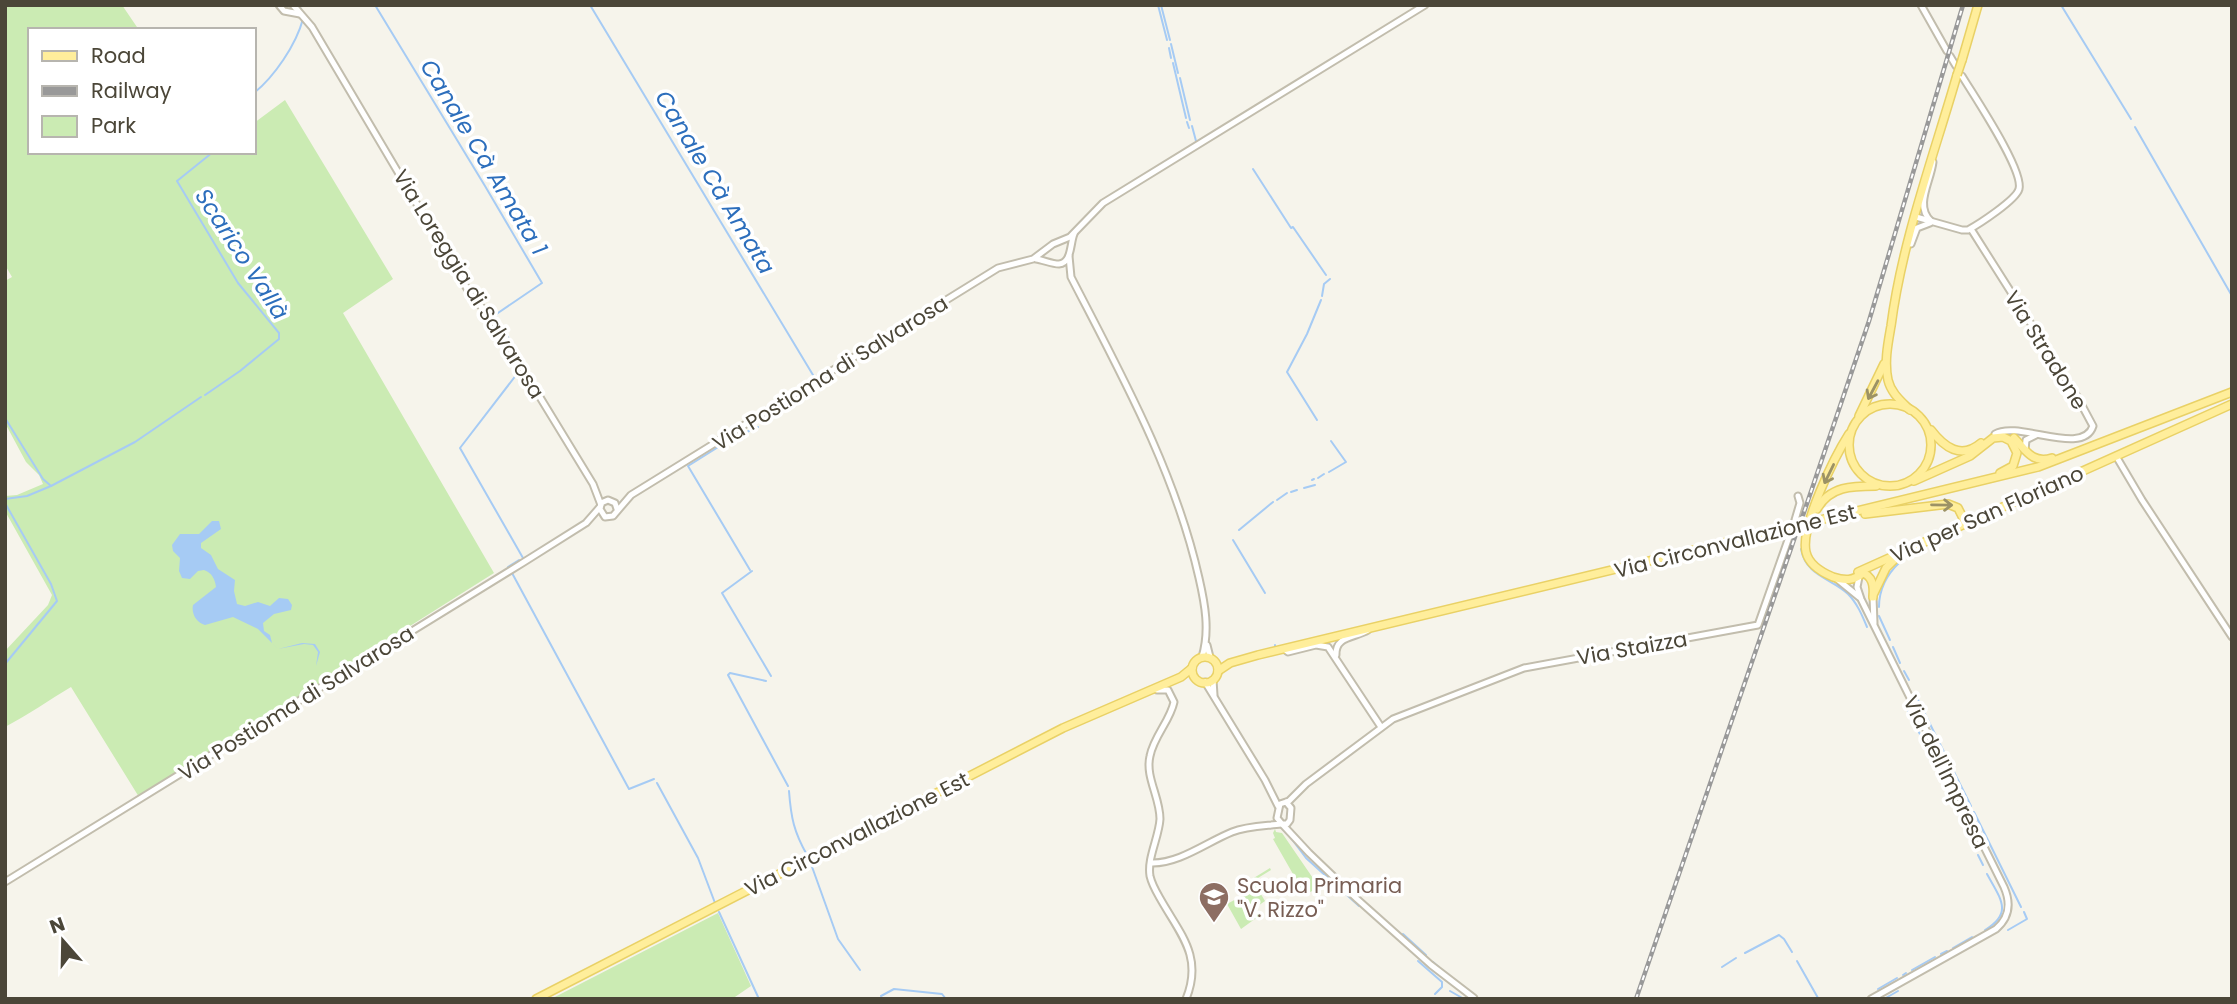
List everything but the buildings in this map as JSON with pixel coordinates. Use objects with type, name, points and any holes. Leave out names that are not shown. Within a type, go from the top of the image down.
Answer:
[{"type":"main road","points":[[1959,487],[2012,467],[2016,461],[2017,450],[2012,442],[1999,436],[1973,448],[1957,451],[1943,445],[1890,387],[1887,354],[1898,279],[1978,5]]},
{"type":"main road","points":[[1835,577],[1819,570],[1808,558],[1805,543],[1823,485],[1876,385],[1887,354]]},
{"type":"main road","name":"Via Circonvallazione Est","points":[[1230,663],[2029,470],[2087,450],[2232,392]]},
{"type":"main road","name":"Via per San Floriano","points":[[1835,577],[1861,574],[2232,404]]},
{"type":"main road","points":[[1884,486],[1867,479],[1854,466],[1849,448],[1853,428],[1865,413],[1880,406],[1895,405],[1910,410]]},
{"type":"main road","points":[[1907,482],[1920,473],[1930,456],[1931,440],[1925,424]]},
{"type":"main road","points":[[1811,519],[1822,501],[1838,490],[1854,486],[1884,486],[1921,478],[1967,458],[1999,436],[2011,436],[2034,458],[2044,460],[2087,450]]},
{"type":"main road","points":[[1823,520],[1946,503],[1958,508],[1966,524]]},
{"type":"main road","points":[[1873,597],[1885,571],[1896,557]]},
{"type":"main road","points":[[1861,574],[1872,582],[1873,597]]},
{"type":"main road","points":[[1209,658],[1230,663],[1209,681],[1193,672],[1195,661],[1209,658]]},
{"type":"main road","points":[[1209,658],[1218,671]]},
{"type":"main road","name":"Via Circonvallazione Est","points":[[536,998],[1079,720],[1193,672]]},
{"type":"street","name":"Via Loreggia di Salvarosa","points":[[279,5],[282,10],[291,7],[312,27],[472,297],[491,317],[593,484],[600,506]]},
{"type":"street","name":"Via Postioma di Salvarosa","points":[[618,509],[631,495],[998,268],[1033,259],[1074,233],[1100,205],[1425,5]]},
{"type":"street","points":[[1921,5],[1949,54],[1959,63]]},
{"type":"street","points":[[1916,217],[1962,230],[1971,229],[2013,198],[2018,191],[2019,181],[2007,152],[1959,76]]},
{"type":"street","points":[[1933,157],[1931,177],[1922,207],[1933,223]]},
{"type":"street","points":[[1898,279],[1916,229],[1920,225],[1933,223]]},
{"type":"street","name":"Via Stradone","points":[[1971,229],[2092,423],[2091,432],[2080,437],[2067,439],[2046,436]]},
{"type":"street","name":"Via Postioma di Salvarosa","points":[[1071,278],[1069,254],[1074,233]]},
{"type":"street","points":[[1053,263],[1064,263],[1069,254],[1066,245],[1058,243]]},
{"type":"street","points":[[1049,249],[1048,257],[1071,278],[1112,356],[1178,501],[1202,591],[1209,658]]},
{"type":"street","name":"Via Postioma di Salvarosa","points":[[1033,259],[1053,263]]},
{"type":"street","points":[[1999,436],[2001,430],[2012,430],[2046,436]]},
{"type":"street","points":[[2025,451],[2024,445],[2028,438],[2046,436]]},
{"type":"street","points":[[2116,456],[2232,636]]},
{"type":"street","name":"Via Loreggia di Salvarosa","points":[[593,484],[611,500]]},
{"type":"street","name":"Via Postioma di Salvarosa","points":[[611,500],[631,495]]},
{"type":"street","name":"Via Staizza","points":[[1283,804],[1381,727],[1414,709],[1532,665],[1758,626],[1796,520],[1800,503],[1798,496]]},
{"type":"street","points":[[611,500],[618,509],[613,516],[606,517],[600,512],[600,506],[611,500]]},
{"type":"street","name":"Via Postioma di Salvarosa","points":[[586,523],[600,506]]},
{"type":"street","name":"Via Postioma di Salvarosa","points":[[5,882],[586,523],[606,517]]},
{"type":"street","name":"Via dell'Impresa","points":[[1861,574],[1857,587],[1861,600],[2005,890],[2009,904],[2006,919],[2000,927],[1871,999]]},
{"type":"street","name":"Via dell'Impresa","points":[[1835,577],[1861,600]]},
{"type":"street","name":"Via dell'Impresa","points":[[1873,597],[1875,626]]},
{"type":"street","points":[[1336,655],[1336,648],[1341,641],[1371,628]]},
{"type":"street","points":[[1284,649],[1291,652],[1322,645],[1328,647],[1336,655],[1381,727]]},
{"type":"street","points":[[1209,681],[1214,698],[1273,795],[1291,808]]},
{"type":"street","points":[[1147,691],[1168,690],[1174,698],[1172,709],[1154,741],[1149,761],[1160,815],[1150,873],[1152,882],[1185,938],[1190,952],[1192,978],[1186,999]]},
{"type":"street","points":[[1293,797],[1290,820],[1294,835]]},
{"type":"street","points":[[1267,826],[1283,804]]},
{"type":"street","points":[[1277,814],[1282,824],[1308,853],[1431,965],[1475,998]]},
{"type":"street","points":[[1151,863],[1195,851],[1235,831],[1282,824],[1290,820]]},
{"type":"green space","points":[[5,5],[122,5],[138,28],[28,28],[28,154],[256,154],[256,122],[285,100],[393,279],[343,313],[494,573],[139,797],[71,687],[5,727],[5,651],[48,605],[52,595],[5,511],[5,496],[17,495],[43,484],[39,475],[26,462],[5,423],[5,281],[12,277],[5,265]]},
{"type":"green space","points":[[1275,829],[1276,832],[1282,833],[1319,887],[1305,895],[1273,839]]},
{"type":"green space","points":[[1270,868],[1271,870],[1253,881],[1265,901],[1255,908],[1259,916],[1241,929],[1227,904],[1249,892],[1244,884]]},
{"type":"green space","points":[[718,913],[751,986],[732,999],[551,999]]},
{"type":"water","points":[[212,521],[219,521],[221,529],[201,543],[201,548],[211,555],[218,569],[235,580],[237,604],[245,606],[258,602],[270,606],[279,598],[288,599],[292,605],[291,610],[274,614],[263,623],[264,631],[270,635],[272,643],[258,629],[233,617],[205,625],[195,618],[193,605],[216,587],[215,581],[204,570],[198,571],[190,579],[182,578],[179,571],[180,558],[173,551],[172,545],[180,534],[199,534]]},
{"type":"water","points":[[302,643],[315,644],[320,652],[316,666],[318,652],[313,645],[278,649]]},
{"type":"waterway","name":"Scarico Vallà","points":[[299,5],[303,14]]},
{"type":"waterway","name":"Canale Cà Amata 1","points":[[375,5],[542,283],[495,315],[511,342],[510,345]]},
{"type":"waterway","name":"Canale Cà Amata","points":[[590,5],[813,375]]},
{"type":"waterway","points":[[1158,5],[1167,40]]},
{"type":"waterway","points":[[1161,5],[1170,40]]},
{"type":"waterway","points":[[2061,5],[2131,119]]},
{"type":"waterway","name":"Scarico Vallà","points":[[256,91],[283,60],[303,19]]},
{"type":"waterway","points":[[1171,44],[1178,73]]},
{"type":"waterway","points":[[1169,48],[1171,58]]},
{"type":"waterway","points":[[1173,63],[1186,118]]},
{"type":"waterway","points":[[1180,78],[1190,120]]},
{"type":"waterway","points":[[1187,122],[1189,128]]},
{"type":"waterway","points":[[1192,126],[1196,141]]},
{"type":"waterway","points":[[2135,127],[2232,296]]},
{"type":"waterway","name":"Scarico Vallà","points":[[205,395],[279,339],[279,333],[238,283],[177,181],[211,154]]},
{"type":"waterway","points":[[1253,169],[1291,228],[1293,227],[1326,275]]},
{"type":"waterway","points":[[1322,296],[1324,284],[1330,279]]},
{"type":"waterway","points":[[1317,420],[1287,372],[1321,300]]},
{"type":"waterway","name":"Canale Cà Amata 1","points":[[510,351],[520,370],[460,448],[523,558]]},
{"type":"waterway","name":"Canale Cà Amata","points":[[765,417],[818,383]]},
{"type":"waterway","name":"Scarico Vallà","points":[[51,486],[135,442],[201,397]]},
{"type":"waterway","points":[[5,418],[43,479],[51,486],[27,496],[5,499]]},
{"type":"waterway","name":"Canale Cà Amata","points":[[750,570],[688,466],[731,439],[758,427]]},
{"type":"waterway","points":[[1329,472],[1346,462],[1331,441]]},
{"type":"waterway","points":[[1318,478],[1324,474]]},
{"type":"waterway","points":[[1304,488],[1315,485]]},
{"type":"waterway","points":[[1291,492],[1297,490]]},
{"type":"waterway","points":[[1277,500],[1287,493]]},
{"type":"waterway","points":[[1239,530],[1273,502]]},
{"type":"waterway","points":[[5,503],[51,584],[57,601],[5,664]]},
{"type":"waterway","points":[[1233,540],[1265,593]]},
{"type":"waterway","points":[[1801,549],[1808,565],[1814,571],[1851,598],[1867,627]]},
{"type":"waterway","name":"Canale Cà Amata 1","points":[[508,567],[519,560]]},
{"type":"waterway","points":[[1879,607],[1884,583],[1900,562]]},
{"type":"waterway","name":"Canale Cà Amata","points":[[752,571],[722,593],[771,676]]},
{"type":"waterway","name":"Canale Cà Amata 1","points":[[512,573],[629,789],[654,779]]},
{"type":"waterway","points":[[1879,616],[1890,640]]},
{"type":"waterway","points":[[1893,647],[1900,663]]},
{"type":"waterway","points":[[1904,671],[1909,680]]},
{"type":"waterway","name":"Canale Cà Amata","points":[[766,681],[730,673],[728,675],[788,786]]},
{"type":"waterway","points":[[1915,694],[1971,806]]},
{"type":"waterway","points":[[1907,709],[1923,740]]},
{"type":"waterway","points":[[1931,756],[1934,764]]},
{"type":"waterway","points":[[1941,777],[1950,795]]},
{"type":"waterway","name":"Canale Cà Amata 1","points":[[657,783],[698,858],[715,903]]},
{"type":"waterway","name":"Canale Cà Amata","points":[[789,791],[794,824],[807,855]]},
{"type":"waterway","points":[[1974,812],[2021,907]]},
{"type":"waterway","points":[[1288,834],[1306,858],[1359,906]]},
{"type":"waterway","points":[[1978,855],[1983,865]]},
{"type":"waterway","name":"Canale Cà Amata","points":[[811,864],[838,939],[860,970]]},
{"type":"waterway","points":[[1985,930],[1994,924],[2002,911],[2000,898],[1987,874]]},
{"type":"waterway","name":"Canale Cà Amata 1","points":[[719,912],[759,999]]},
{"type":"waterway","points":[[2008,930],[2027,919],[2024,912]]},
{"type":"waterway","points":[[1403,934],[1426,955]]},
{"type":"waterway","points":[[1745,953],[1779,935],[1792,952]]},
{"type":"waterway","points":[[1953,948],[1972,937]]},
{"type":"waterway","points":[[1941,954],[1947,951]]},
{"type":"waterway","points":[[1912,970],[1935,957]]},
{"type":"waterway","points":[[1722,967],[1736,958]]},
{"type":"waterway","points":[[1418,961],[1442,982],[1442,987],[1435,994]]},
{"type":"waterway","points":[[1797,961],[1818,998]]},
{"type":"waterway","points":[[1433,962],[1443,971]]},
{"type":"waterway","points":[[1878,989],[1897,978]]},
{"type":"waterway","name":"Canale Cà Amata","points":[[881,996],[894,989],[942,994],[946,999]]},
{"type":"waterway","points":[[1450,991],[1464,999]]},
{"type":"waterway","points":[[1884,999],[1898,991]]},
{"type":"railway","points":[[1801,521],[1869,321],[1963,5]]},
{"type":"railway","points":[[1636,999],[1797,531]]},
{"type":"place","name":"Scuola Primaria \"V. Rizzo\"","points":[[1214,924]]}]
